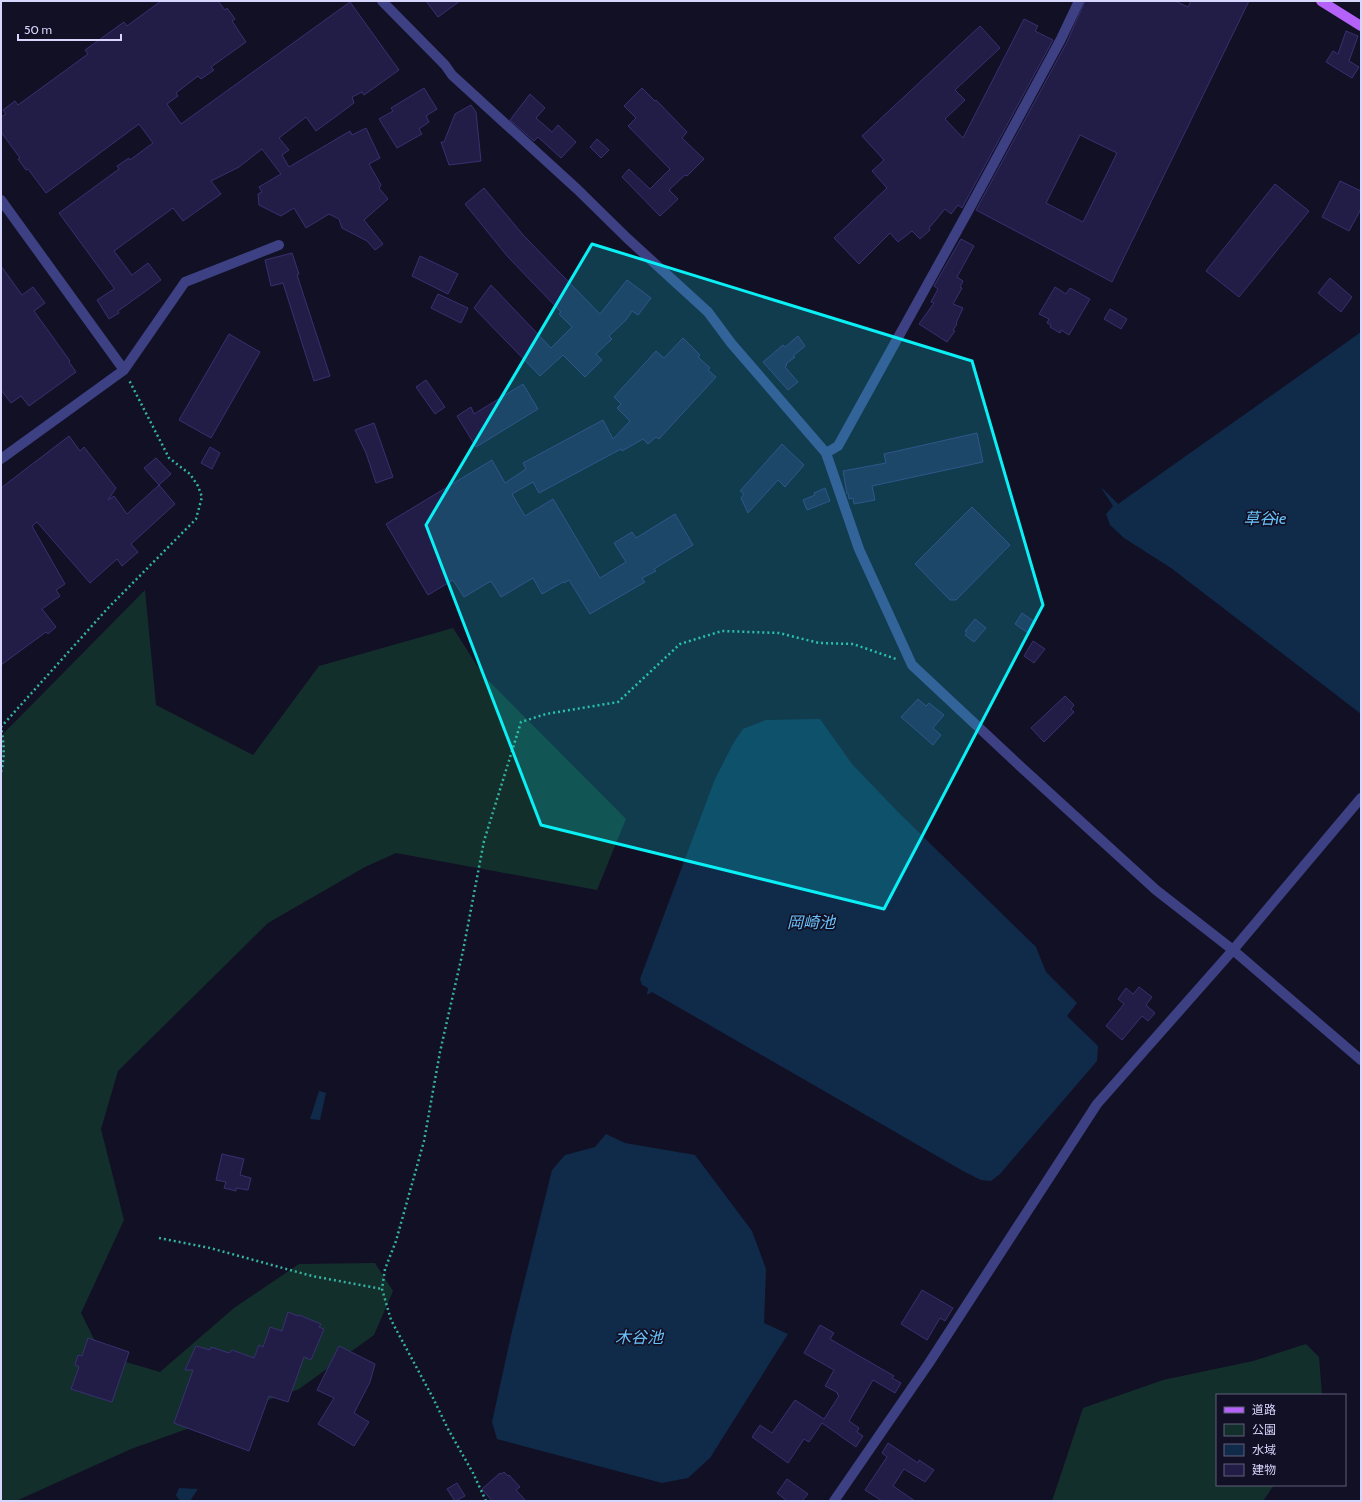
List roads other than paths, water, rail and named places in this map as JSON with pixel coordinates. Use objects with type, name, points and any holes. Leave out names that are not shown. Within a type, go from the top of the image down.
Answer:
[{"type":"main road","points":[[1320,1],[1361,26]]},
{"type":"street","points":[[382,1],[445,65],[452,76],[577,189],[640,250],[708,312],[731,343],[826,453],[859,549],[912,665],[1156,890],[1233,950],[1361,1060]]},
{"type":"street","points":[[826,453],[838,446],[971,206],[1061,39],[1079,1]]},
{"type":"street","points":[[1,200],[124,370]]},
{"type":"street","points":[[1,459],[124,370],[185,282],[279,245]]},
{"type":"street","points":[[834,1501],[929,1363],[1097,1104],[1233,950],[1361,798]]},
{"type":"water","name":"草谷ie","points":[[1361,332],[1361,714],[1171,568],[1124,538],[1110,525],[1106,514],[1113,506],[1100,486],[1118,504]]},
{"type":"water","name":"岡崎池","points":[[820,719],[852,764],[897,811],[1036,947],[1046,972],[1077,1003],[1067,1016],[1098,1046],[1097,1061],[1000,1174],[991,1181],[981,1180],[963,1171],[652,992],[647,995],[648,988],[642,985],[640,979],[715,779],[734,742],[743,729],[766,720]]},
{"type":"water","points":[[319,1091],[326,1093],[320,1120],[310,1119]]},
{"type":"water","name":"木谷池","points":[[606,1134],[625,1143],[695,1155],[752,1231],[766,1269],[764,1323],[788,1334],[710,1458],[688,1478],[662,1483],[497,1439],[492,1422],[512,1331],[552,1170],[565,1155],[595,1147]]},
{"type":"water","points":[[179,1488],[198,1489],[190,1501],[184,1501],[180,1500],[176,1495]]}]
